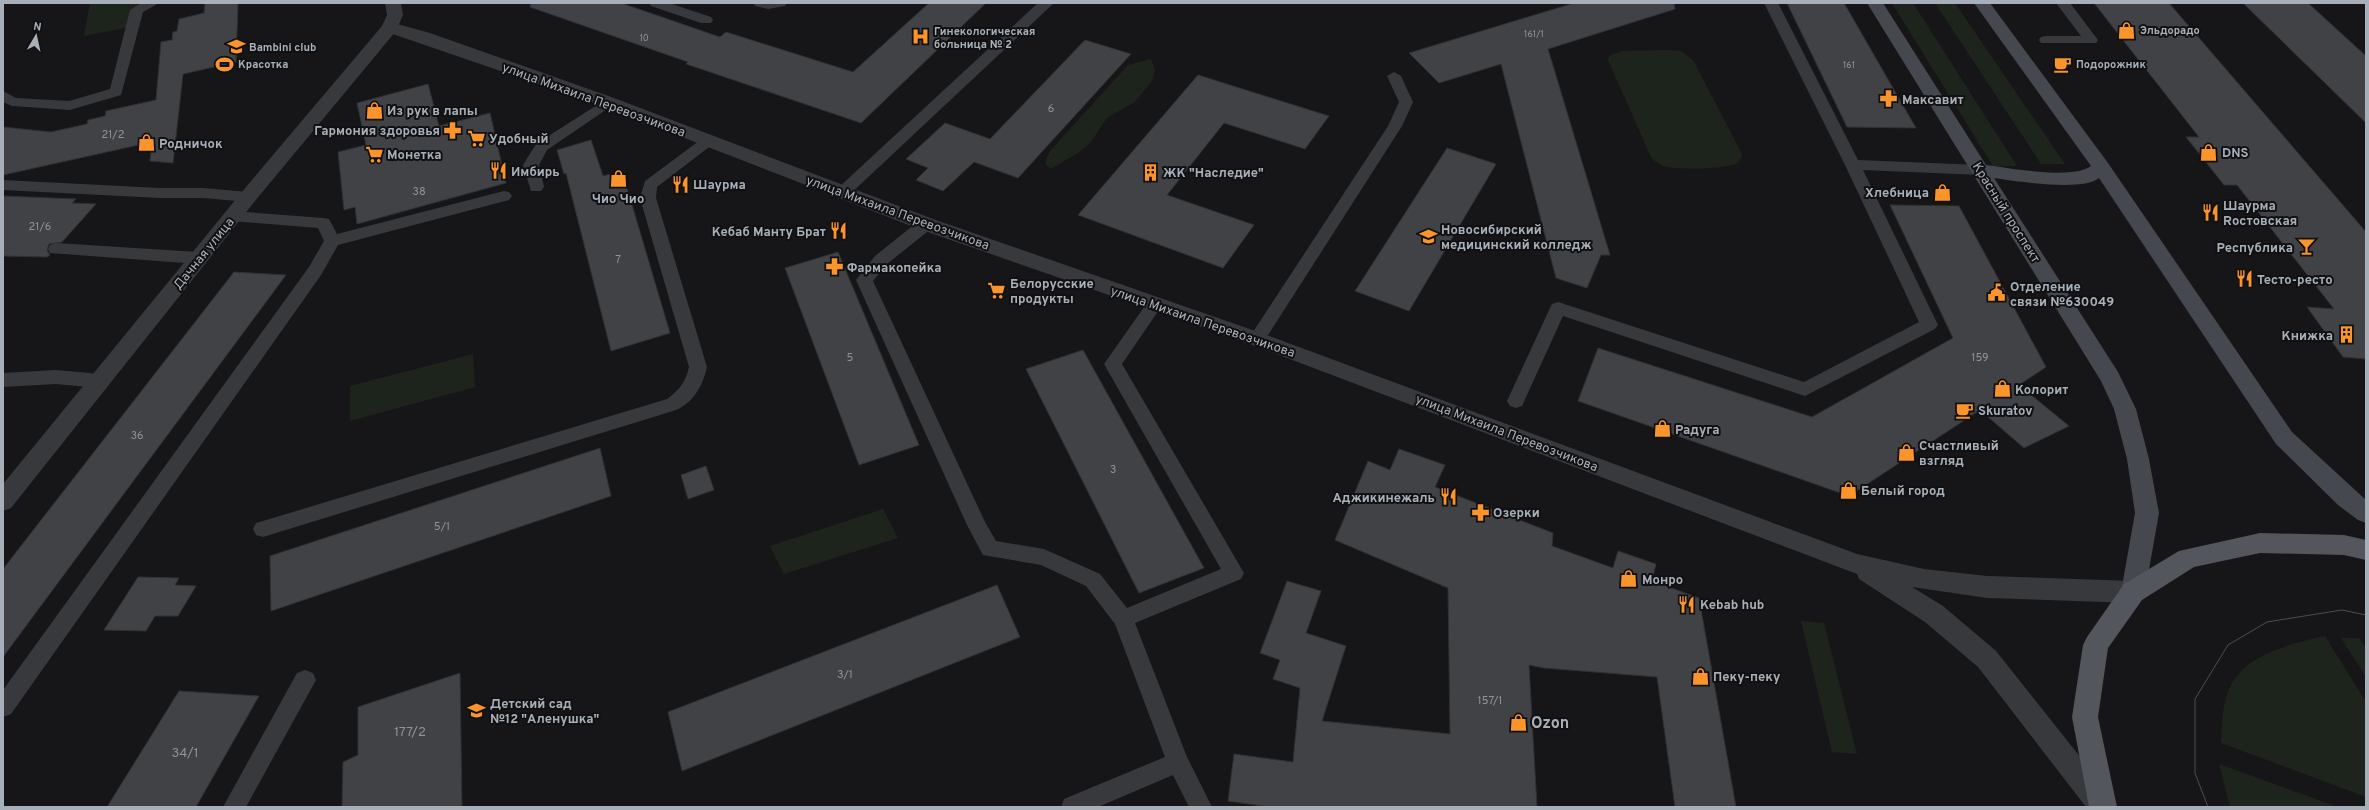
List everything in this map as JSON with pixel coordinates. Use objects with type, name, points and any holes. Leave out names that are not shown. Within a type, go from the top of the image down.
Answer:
[{"type":"main road","name":"Красный проспект","points":[[1875,3],[2110,378],[2125,409],[2138,459],[2147,513],[2133,592]]},
{"type":"main road","points":[[1982,3],[2101,167],[2284,438],[2346,498],[2366,513]]},
{"type":"main road","points":[[1981,170],[2046,179],[2090,176],[2101,167]]},
{"type":"main road","points":[[2102,807],[2085,717],[2096,646],[2133,592],[2188,558],[2260,542],[2344,545],[2366,550]]},
{"type":"street","name":"Дачная улица","points":[[3,501],[232,216],[390,27],[395,15],[393,3]]},
{"type":"street","name":"улица Михаила Перевозчикова","points":[[390,27],[424,37],[608,102],[708,142],[926,224],[1257,339],[1856,564]]},
{"type":"street","points":[[1856,564],[1924,579],[1987,587],[2133,592]]},
{"type":"street","points":[[1856,564],[1934,614],[1987,659],[2102,807]]},
{"type":"lane","points":[[3,95],[12,102],[70,106],[116,92],[137,10],[152,3]]},
{"type":"lane","points":[[656,3],[706,20]]},
{"type":"lane","points":[[760,3],[768,5],[780,3]]},
{"type":"lane","points":[[843,192],[1035,11],[1047,3]]},
{"type":"lane","points":[[1516,401],[1558,308],[1805,390],[1929,325],[1853,165],[1771,3]]},
{"type":"lane","points":[[2046,40],[2091,40],[2063,3]]},
{"type":"lane","points":[[1257,339],[1396,126],[1406,102],[1394,76]]},
{"type":"lane","points":[[536,187],[531,165],[541,147],[608,102]]},
{"type":"lane","points":[[263,529],[673,404],[691,391],[696,380],[698,367],[648,198],[650,185],[708,142]]},
{"type":"lane","points":[[1853,165],[1981,170]]},
{"type":"lane","points":[[3,185],[160,193],[202,193],[248,197]]},
{"type":"lane","points":[[3,707],[315,271],[332,242],[504,196]]},
{"type":"lane","points":[[232,216],[322,223],[332,242]]},
{"type":"lane","points":[[926,224],[881,260],[864,280],[977,526],[990,550],[999,548],[1044,557],[1093,580],[1123,619],[1178,762],[1200,807]]},
{"type":"lane","points":[[56,249],[198,258]]},
{"type":"lane","points":[[1123,619],[1234,573],[1113,364],[1155,304]]},
{"type":"lane","points":[[3,380],[56,377],[100,380]]},
{"type":"lane","points":[[234,807],[305,680]]},
{"type":"lane","points":[[1072,807],[1178,762]]},
{"type":"shaded area","points":[[90,3],[138,3],[135,26],[84,36]]},
{"type":"shaded area","points":[[1892,3],[1913,3],[2017,166],[1993,166]]},
{"type":"shaded area","points":[[1935,3],[1955,3],[2065,164],[2041,164]]},
{"type":"shaded area","points":[[1622,51],[1681,51],[1693,60],[1741,152],[1742,156],[1738,163],[1714,168],[1675,168],[1660,165],[1650,155],[1608,60],[1609,56]]},
{"type":"shaded area","points":[[1151,59],[1155,70],[1152,81],[1135,102],[1107,118],[1090,143],[1078,153],[1051,169],[1046,165],[1046,160],[1050,151],[1128,65]]},
{"type":"shaded area","points":[[473,354],[475,387],[350,421],[350,386]]},
{"type":"shaded area","points":[[883,509],[898,538],[784,574],[770,546]]},
{"type":"shaded area","points":[[1801,621],[1824,623],[1857,754],[1832,752]]},
{"type":"shaded area","points":[[2325,636],[2366,702],[2366,797],[2221,743],[2223,712],[2226,697],[2232,683],[2240,673],[2250,664],[2273,651],[2286,646]]},
{"type":"shaded area","points":[[2341,638],[2359,638],[2366,648],[2366,677]]},
{"type":"shaded area","points":[[2219,764],[2338,807],[2230,807]]},
{"type":"building","points":[[205,3],[238,3],[236,62],[183,74],[173,163],[150,161],[152,142],[3,175],[3,127],[51,132],[87,124],[88,120],[105,116],[106,111],[156,100],[161,42],[172,40],[173,32],[177,31],[179,19],[204,13]]},
{"type":"building","points":[[531,3],[621,3],[720,37],[726,32],[853,72],[929,3],[986,3],[861,123],[686,64],[688,62],[530,7]]},
{"type":"building","points":[[1574,3],[1674,3],[1675,9],[1548,49],[1610,255],[1601,255],[1587,288],[1556,278],[1501,64],[1439,83],[1409,53]]},
{"type":"building","points":[[1787,3],[1844,3],[1916,128],[1847,127]]},
{"type":"building","points":[[2094,3],[2169,3],[2366,232],[2366,359],[2343,357],[2307,307],[2334,309],[2237,185],[2224,185],[2186,137],[2199,137]]},
{"type":"building","points":[[2243,3],[2308,3],[2366,56],[2366,123]]},
{"type":"building","points":[[1085,40],[1131,54],[1018,178],[974,162],[943,191],[916,180],[928,168],[906,159],[945,123],[990,139]]},
{"type":"building","name":"ЖК \"Наследие\"","points":[[1198,75],[1329,116],[1305,149],[1224,123],[1167,195],[1254,225],[1223,268],[1078,215]]},
{"type":"building","points":[[428,84],[439,126],[490,113],[506,183],[357,224],[355,207],[344,210],[338,152],[366,145],[357,103]]},
{"type":"building","points":[[591,140],[603,176],[622,171],[670,333],[611,351],[566,173],[564,174],[557,150]]},
{"type":"building","points":[[1447,148],[1496,164],[1409,311],[1355,291]]},
{"type":"building","points":[[3,196],[76,199],[72,203],[96,204],[62,242],[49,244],[47,250],[50,255],[47,257],[3,256]]},
{"type":"building","points":[[1890,205],[1959,206],[2046,367],[2019,385],[2069,426],[2024,448],[1980,410],[1849,496],[1578,401],[1598,348],[1812,417],[1953,338]]},
{"type":"building","points":[[838,252],[919,445],[859,465],[785,268]]},
{"type":"building","points":[[234,272],[286,275],[3,657],[3,569]]},
{"type":"building","points":[[1083,350],[1204,568],[1139,593],[1026,369]]},
{"type":"building","points":[[600,448],[611,496],[271,611],[270,556]]},
{"type":"building","points":[[1399,449],[1445,465],[1435,487],[1553,533],[1552,546],[1613,568],[1618,551],[1656,564],[1652,581],[1699,598],[1736,807],[1675,807],[1657,677],[1544,668],[1529,665],[1537,807],[1269,807],[1228,801],[1234,754],[1293,762],[1300,688],[1273,679],[1280,660],[1260,653],[1287,581],[1321,591],[1306,633],[1346,646],[1322,721],[1450,734],[1448,588],[1335,540],[1368,461],[1390,470]]},
{"type":"building","points":[[706,466],[714,490],[688,499],[681,475]]},
{"type":"building","points":[[138,577],[179,578],[175,585],[196,586],[178,616],[155,616],[146,631],[104,630]]},
{"type":"building","points":[[997,585],[1020,637],[682,771],[668,712]]},
{"type":"building","points":[[460,673],[462,807],[342,807],[343,762],[358,755],[358,707]]},
{"type":"building","points":[[179,691],[259,696],[196,807],[107,807]]},
{"type":"tram line","points":[[2208,807],[2195,773],[2195,699],[2228,645],[2267,622],[2342,610],[2366,615]]},
{"type":"place","name":"Эльдорадо","points":[[2127,30]]},
{"type":"place","name":"Гинекологическая больница № 2","points":[[921,37]]},
{"type":"place","name":"Bambini club","points":[[236,47]]},
{"type":"place","name":"Красотка","points":[[225,64]]},
{"type":"place","name":"Подорожник","points":[[2063,64]]},
{"type":"place","name":"Максавит","points":[[1889,99]]},
{"type":"place","name":"Из рук в лапы","points":[[374,110]]},
{"type":"place","name":"Гармония здоровья","points":[[453,130]]},
{"type":"place","name":"Удобный","points":[[476,138]]},
{"type":"place","name":"Родничок","points":[[146,143]]},
{"type":"place","name":"DNS","points":[[2209,152]]},
{"type":"place","name":"Монетка","points":[[374,154]]},
{"type":"place","name":"Имбирь","points":[[498,171]]},
{"type":"place","name":"ЖК \"Наследие\"","points":[[1150,172]]},
{"type":"place","name":"Чио Чио","points":[[618,179]]},
{"type":"place","name":"Шаурма","points":[[680,184]]},
{"type":"place","name":"Хлебница","points":[[1942,192]]},
{"type":"place","name":"Шаурма Rостовская","points":[[2210,212]]},
{"type":"place","name":"Кебаб Манту Брат","points":[[839,231]]},
{"type":"place","name":"Новосибирский медицинский колледж","points":[[1428,236]]},
{"type":"place","name":"Республика","points":[[2306,247]]},
{"type":"place","name":"Фармакопейка","points":[[834,267]]},
{"type":"place","name":"Тесто-ресто","points":[[2244,279]]},
{"type":"place","name":"Белорусские продукты","points":[[997,290]]},
{"type":"place","name":"Отделение связи №630049","points":[[1997,293]]},
{"type":"place","name":"Книжка","points":[[2346,335]]},
{"type":"place","name":"Колорит","points":[[2002,389]]},
{"type":"place","name":"Skuratov","points":[[1965,410]]},
{"type":"place","name":"Радуга","points":[[1662,429]]},
{"type":"place","name":"Счастливый взгляд","points":[[1906,452]]},
{"type":"place","name":"Белый город","points":[[1848,490]]},
{"type":"place","name":"Аджикинежаль","points":[[1448,497]]},
{"type":"place","name":"Озерки","points":[[1480,512]]},
{"type":"place","name":"Монро","points":[[1629,579]]},
{"type":"place","name":"Kebab hub","points":[[1687,604]]},
{"type":"place","name":"Пеку-пеку","points":[[1700,676]]},
{"type":"place","name":"Детский сад №12 \"Аленушка\"","points":[[477,710]]},
{"type":"place","name":"Ozon","points":[[1518,722]]}]
